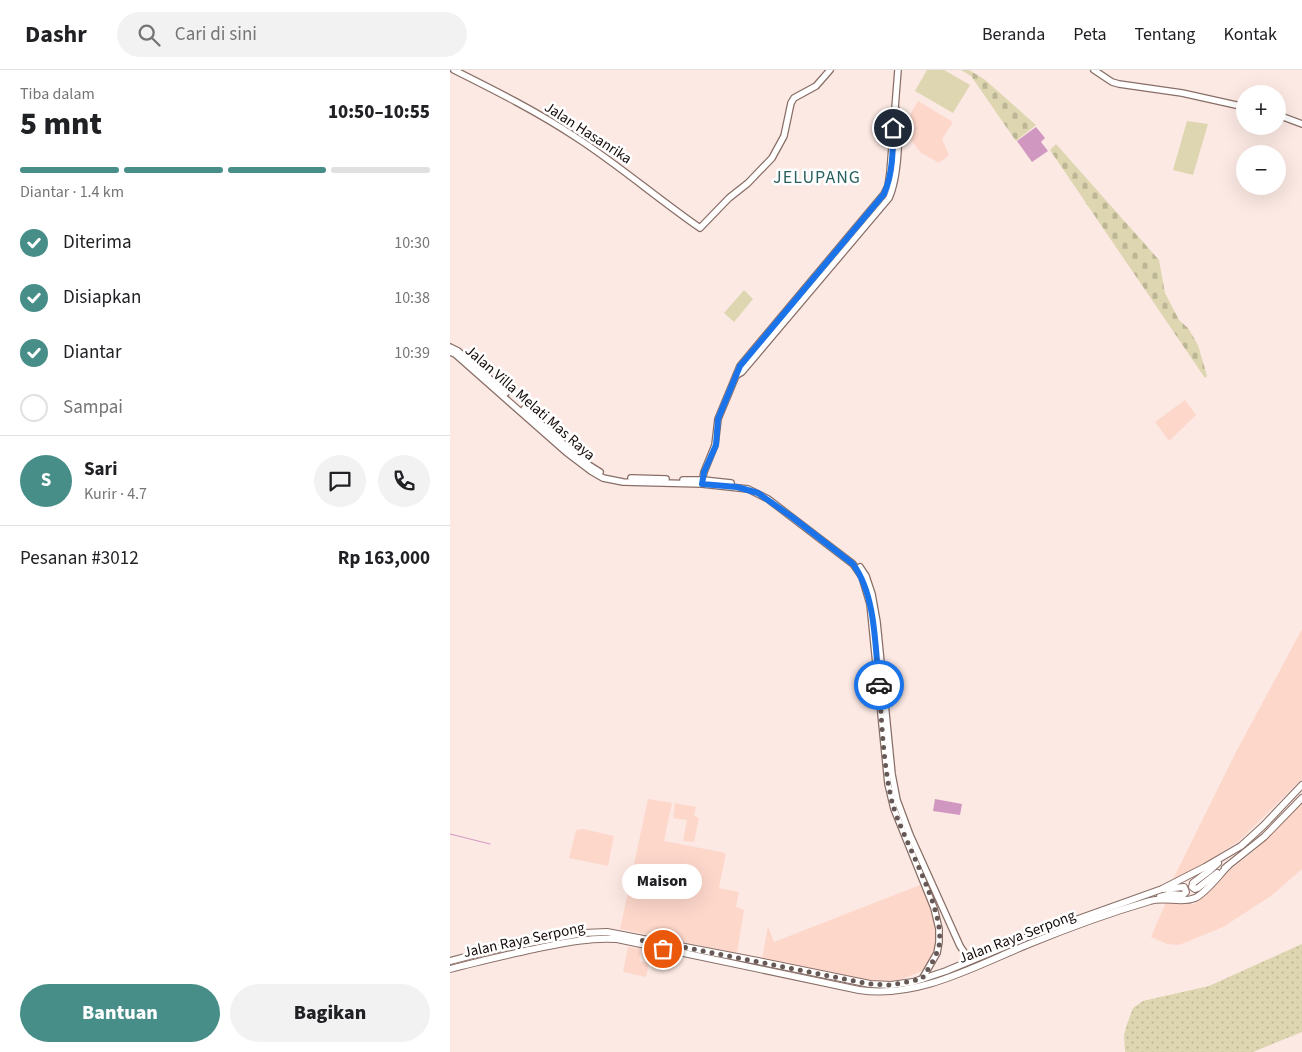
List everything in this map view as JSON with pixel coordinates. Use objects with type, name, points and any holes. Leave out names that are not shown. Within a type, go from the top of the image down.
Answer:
[{"type":"main road","points":[[1302,785],[1258,831],[1241,846],[1222,857],[1209,871],[1193,882],[1192,887],[1198,888],[1264,837],[1302,798]]},
{"type":"main road","name":"Jalan Raya Serpong","points":[[450,961],[510,950],[597,938],[617,939],[875,984],[904,984],[922,979],[1025,938],[1162,889],[1222,857]]},
{"type":"main road","name":"Jalan Raya Serpong","points":[[642,942],[806,979],[869,991],[903,990],[928,984],[1039,940],[1152,900],[1195,898],[1206,890],[1228,866]]},
{"type":"main road","points":[[1152,900],[1167,895],[1183,895],[1186,892],[1184,887],[1169,890],[1162,889]]},
{"type":"main road","name":"Jalan Raya Serpong","points":[[450,969],[510,950]]},
{"type":"main road","points":[[806,979],[807,971]]},
{"type":"street","name":"Jalan Hasanrika","points":[[454,70],[512,100],[576,137],[700,228],[772,158],[784,136],[792,100],[816,86],[830,70]]},
{"type":"street","points":[[702,482],[704,472],[716,445],[718,419],[737,375],[742,372],[886,197],[891,186],[898,119],[896,107],[898,70]]},
{"type":"street","points":[[1094,70],[1112,82],[1119,84],[1182,92],[1236,105]]},
{"type":"street","points":[[1286,118],[1302,124]]},
{"type":"street","name":"Jalan Villa Melati Mas Raya","points":[[450,348],[458,351],[594,469],[604,474],[624,478],[702,482],[748,489],[768,499],[853,564],[860,573],[870,594],[877,622],[892,774],[897,800],[910,835],[960,946],[973,959]]},
{"type":"street","name":"Jalan Villa Melati Mas Raya","points":[[450,352],[455,354],[566,452],[603,478],[623,482],[702,482]]},
{"type":"street","name":"Jalan Villa Melati Mas Raya","points":[[870,594],[888,784],[894,809],[934,908],[939,930],[937,953],[922,979]]},
{"type":"shaded area","points":[[918,101],[953,122],[942,139],[949,155],[939,163],[921,153],[912,141],[909,141],[911,125],[900,124],[900,113],[908,118]]},
{"type":"shaded area","points":[[1036,127],[1045,138],[1041,142],[1048,151],[1032,162],[1017,141]]},
{"type":"shaded area","points":[[1185,400],[1196,415],[1169,441],[1155,422]]},
{"type":"shaded area","points":[[1302,629],[1302,779],[1239,841],[1209,861],[1173,879],[1236,752]]},
{"type":"shaded area","points":[[648,799],[672,803],[664,841],[726,853],[719,888],[739,892],[736,907],[744,910],[737,953],[620,929]]},
{"type":"shaded area","points":[[935,799],[962,804],[960,815],[933,811]]},
{"type":"shaded area","points":[[675,803],[696,807],[694,816],[699,818],[694,842],[683,841],[687,820],[673,818]]},
{"type":"shaded area","points":[[1302,803],[1302,869],[1271,896],[1223,927],[1179,945],[1167,944],[1151,937],[1166,902],[1194,904],[1222,876],[1254,851]]},
{"type":"shaded area","points":[[583,829],[614,836],[608,866],[569,858],[576,830]]},
{"type":"shaded area","points":[[920,885],[931,907],[936,932],[935,947],[927,966],[922,971],[897,981],[871,981],[762,959],[768,926],[774,942]]},
{"type":"shaded area","points":[[628,947],[641,949],[639,961],[649,963],[646,977],[623,972]]},
{"type":"green space","points":[[927,70],[944,70],[970,85],[953,113],[915,91]]},
{"type":"green space","points":[[961,70],[969,70],[984,79],[1036,125],[1016,141],[971,76]]},
{"type":"green space","points":[[1187,121],[1208,124],[1193,175],[1173,170]]},
{"type":"green space","points":[[1056,144],[1159,260],[1165,293],[1179,320],[1188,328],[1198,345],[1207,376],[1205,378],[1050,150]]},
{"type":"green space","points":[[744,290],[753,299],[734,322],[724,313]]},
{"type":"green space","points":[[1302,944],[1302,1032],[1253,1052],[1125,1052],[1124,1035],[1127,1024],[1133,1008],[1143,1001],[1209,986]]},
{"type":"waterway","points":[[450,834],[490,844]]},
{"type":"way so far","points":[[663,949],[641,945],[643,939],[870,984],[904,984],[922,979],[937,953],[939,930],[934,908],[892,801],[888,784],[879,685]]},
{"type":"place","name":"Maison","points":[[663,949]]},
{"type":"district","name":"JELUPANG","points":[[817,177]]},
{"type":"route","points":[[879,685],[867,591],[860,573],[853,564],[836,549],[758,493],[737,487],[702,484],[704,472],[716,445],[718,419],[738,369],[884,194],[888,186],[890,172],[893,128]]}]
